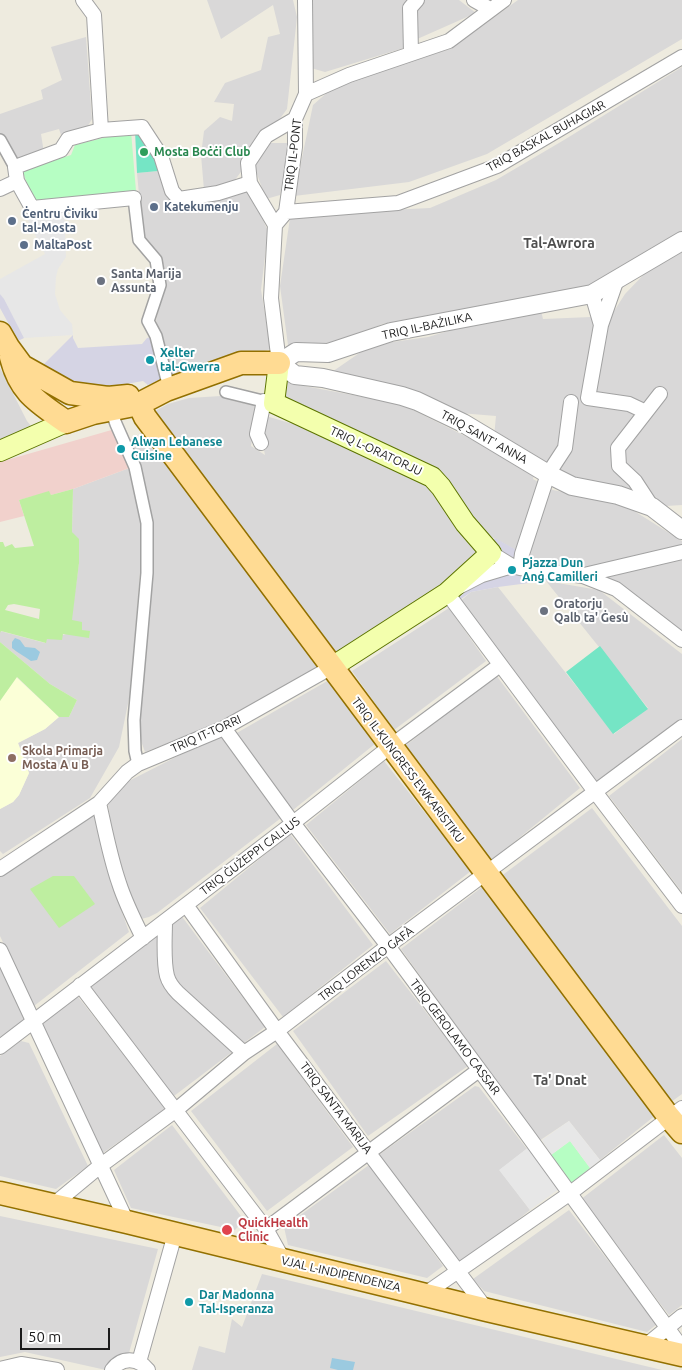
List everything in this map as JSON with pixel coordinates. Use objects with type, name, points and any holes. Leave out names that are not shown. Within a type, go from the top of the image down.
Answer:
[{"type":"main road","points":[[4,340],[22,366],[70,393],[110,404],[139,404],[167,385]]},
{"type":"main road","points":[[4,340],[13,368],[25,390],[34,400],[66,422]]},
{"type":"main road","name":"TRIQ IL-BAŻILIKA","points":[[167,385],[241,363],[279,363]]},
{"type":"main road","points":[[269,402],[279,363]]},
{"type":"main road","points":[[0,451],[66,422],[93,413],[110,404],[167,385]]},
{"type":"main road","points":[[66,422],[72,416],[73,400],[70,393]]},
{"type":"main road","name":"TRIQ L-ORATORJU","points":[[269,402],[432,477],[442,487],[465,523],[491,553]]},
{"type":"main road","name":"TRIQ IL-KUNGRESS EWKARISTIKU","points":[[139,404],[151,425],[392,745],[486,874],[678,1119]]},
{"type":"main road","name":"TRIQ IT-TORRI","points":[[332,667],[447,593],[491,553]]},
{"type":"main road","name":"VJAL L-INDIPENDENZA","points":[[0,1193],[682,1355]]},
{"type":"street","points":[[83,0],[94,15],[101,130]]},
{"type":"street","points":[[305,0],[306,94],[349,75],[449,41],[504,0]]},
{"type":"street","points":[[411,53],[410,8],[417,0]]},
{"type":"street","points":[[474,0],[490,10]]},
{"type":"street","name":"TRIQ BASKAL BUHAGIAR","points":[[286,212],[398,203],[497,166],[682,58]]},
{"type":"street","name":"TRIQ IL-PONT","points":[[286,212],[295,147],[295,119],[306,94]]},
{"type":"street","points":[[279,363],[271,298],[275,225],[250,183],[248,163],[266,136],[295,119]]},
{"type":"street","points":[[0,189],[16,174],[61,150],[68,139],[101,130],[142,127],[161,156],[172,191],[180,199],[218,194],[250,183]]},
{"type":"street","points":[[0,140],[32,208],[134,198],[139,240],[156,260],[160,285],[148,321],[156,336],[167,385]]},
{"type":"street","points":[[275,225],[286,212]]},
{"type":"street","name":"TRIQ IL-BAŻILIKA","points":[[279,363],[296,352],[328,354],[391,332],[592,294],[682,241]]},
{"type":"street","points":[[617,279],[601,325],[588,398],[629,404],[646,412]]},
{"type":"street","points":[[592,294],[601,325]]},
{"type":"street","points":[[305,376],[311,365],[308,353]]},
{"type":"street","name":"TRIQ SANT' ANNA","points":[[279,363],[295,374],[332,380],[417,401],[463,423],[548,474],[572,486],[618,495],[652,508],[682,530]]},
{"type":"street","name":"TRIQ L-ORATORJU","points":[[226,392],[269,402]]},
{"type":"street","points":[[652,508],[634,481],[619,466],[618,448],[660,394]]},
{"type":"street","points":[[260,443],[257,434],[269,402]]},
{"type":"street","points":[[571,402],[565,448],[548,474],[516,567],[583,576],[616,589],[682,640]]},
{"type":"street","points":[[110,404],[116,424],[135,467],[147,523],[147,573],[134,720],[135,751],[138,764]]},
{"type":"street","points":[[583,576],[682,552]]},
{"type":"street","name":"TRIQ L-ORATORJU","points":[[491,553],[516,567]]},
{"type":"street","name":"TRIQ IT-TORRI","points":[[447,593],[482,575],[516,567]]},
{"type":"street","points":[[447,593],[682,906]]},
{"type":"street","name":"TRIQ ĠUŻEPPI CALLUS","points":[[0,1047],[392,745],[500,665]]},
{"type":"street","name":"TRIQ IT-TORRI","points":[[2,864],[100,803],[127,772],[138,764],[224,728],[332,667]]},
{"type":"street","name":"TRIQ LORENZO GAFÀ","points":[[53,1205],[100,1166],[176,1110],[244,1053],[277,1031],[682,727]]},
{"type":"street","name":"TRIQ GEROLAMO CASSAR","points":[[224,728],[293,823],[388,946],[682,1348]]},
{"type":"street","points":[[100,803],[105,832],[118,882],[143,938]]},
{"type":"street","name":"TRIQ SANTA MARIJA","points":[[186,905],[277,1031],[459,1270],[487,1310]]},
{"type":"street","points":[[165,921],[166,967],[167,977],[171,986],[244,1053]]},
{"type":"street","points":[[0,950],[127,1222]]},
{"type":"street","points":[[80,985],[266,1229],[284,1261]]},
{"type":"street","points":[[266,1229],[479,1070]]},
{"type":"street","points":[[425,1294],[678,1119]]},
{"type":"street","points":[[112,1370],[125,1360],[132,1360],[144,1366],[175,1234]]},
{"type":"street","points":[[644,1347],[682,1316]]},
{"type":"street","points":[[0,1369],[21,1364],[57,1370]]},
{"type":"shaded area","points":[[207,0],[293,0],[297,17],[287,109],[232,184],[204,190],[201,155],[204,131],[220,117],[232,121],[234,104],[214,102],[225,83],[261,70],[268,37],[280,34],[273,5],[221,39]]},
{"type":"shaded area","points":[[309,0],[459,0],[476,13],[415,40],[404,48],[325,72],[311,68]]},
{"type":"shaded area","points":[[518,0],[682,0],[682,39],[487,154],[409,182],[294,196],[313,105],[338,83],[450,49]]},
{"type":"shaded area","points":[[86,37],[92,119],[86,129],[61,135],[59,129],[41,134],[44,153],[15,161],[0,135],[0,114],[43,99],[41,90],[62,80],[51,47]]},
{"type":"shaded area","points":[[682,67],[682,231],[595,285],[382,324],[343,342],[288,345],[280,286],[290,218],[305,214],[430,208],[496,180]]},
{"type":"shaded area","points":[[264,143],[290,143],[280,195],[266,199],[253,163]]},
{"type":"shaded area","points":[[158,171],[168,193],[248,188],[268,231],[261,290],[271,349],[170,378],[156,320],[166,282],[162,257],[143,237],[137,173]]},
{"type":"shaded area","points":[[64,208],[66,257],[58,269],[55,294],[60,310],[72,324],[73,335],[24,338],[0,294],[0,279],[45,254],[23,211]]},
{"type":"shaded area","points":[[682,251],[682,505],[666,506],[635,481],[630,494],[581,482],[494,437],[496,416],[460,413],[329,374],[371,345],[428,337],[512,312],[541,311],[543,319],[591,317],[609,319],[625,294],[651,267]]},
{"type":"shaded area","points":[[0,294],[24,338],[18,341],[0,308]]},
{"type":"shaded area","points":[[73,335],[78,348],[142,344],[147,338],[156,336],[167,380],[148,385],[143,381],[115,386],[89,385],[75,382],[42,368]]},
{"type":"shaded area","points":[[0,368],[31,426],[0,444]]},
{"type":"shaded area","points":[[283,382],[401,404],[535,471],[533,479],[553,490],[623,504],[682,541],[682,632],[593,567],[543,565],[470,525],[439,473],[280,402]]},
{"type":"shaded area","points":[[221,396],[257,406],[251,446],[265,455],[261,434],[266,416],[293,424],[430,485],[481,553],[409,613],[335,657],[150,414],[168,404],[189,398]]},
{"type":"shaded area","points":[[115,429],[132,467],[73,489],[51,495],[49,492],[19,500],[24,516],[0,522],[0,462]]},
{"type":"shaded area","points":[[145,431],[321,668],[217,725],[145,752],[136,727],[153,559],[150,520],[127,441]]},
{"type":"shaded area","points":[[132,467],[143,536],[130,694],[119,747],[90,798],[3,854],[0,851],[0,809],[13,802],[19,795],[29,773],[18,743],[45,729],[59,717],[69,717],[77,700],[50,684],[0,642],[0,631],[45,643],[47,639],[82,630],[71,620],[79,563],[72,532],[73,489]]},
{"type":"shaded area","name":"Pjazza Dun Anġ Camilleri","points":[[495,538],[543,565],[583,576],[471,592],[449,608],[447,593]]},
{"type":"shaded area","points":[[546,581],[599,590],[682,654],[682,720],[597,787],[458,603],[471,592],[498,587],[614,734],[648,708]]},
{"type":"shaded area","points":[[449,608],[486,661],[394,730],[352,671]]},
{"type":"shaded area","points":[[496,675],[580,788],[491,861],[404,747]]},
{"type":"shaded area","name":"Skola Primarja Mosta A u B","points":[[16,677],[59,717],[45,729],[18,743],[29,773],[19,795],[13,802],[0,809],[0,701]]},
{"type":"shaded area","points":[[329,680],[376,743],[293,810],[235,734]]},
{"type":"shaded area","points":[[221,734],[281,818],[157,913],[141,919],[135,911],[114,847],[108,804],[123,784]]},
{"type":"shaded area","points":[[682,739],[682,892],[609,796]]},
{"type":"shaded area","points":[[384,761],[471,871],[390,934],[306,825]]},
{"type":"shaded area","points":[[592,808],[682,926],[682,1094],[671,1102],[500,877]]},
{"type":"shaded area","points":[[95,812],[107,870],[129,932],[34,1006],[0,936],[0,875]]},
{"type":"shaded area","points":[[290,834],[373,945],[283,1017],[200,908]]},
{"type":"shaded area","points":[[482,887],[657,1114],[600,1160],[569,1121],[539,1141],[401,949]]},
{"type":"shaded area","points":[[180,914],[265,1027],[174,1096],[85,985]]},
{"type":"shaded area","points":[[386,961],[468,1066],[368,1136],[293,1031]]},
{"type":"shaded area","points":[[0,965],[28,1020],[0,1037]]},
{"type":"shaded area","points":[[75,993],[166,1108],[103,1153],[40,1021]]},
{"type":"shaded area","points":[[21,1041],[29,1043],[88,1166],[56,1189],[0,1176],[0,1056]]},
{"type":"shaded area","points":[[277,1044],[353,1147],[267,1211],[191,1111]]},
{"type":"shaded area","points":[[475,1086],[479,1087],[527,1149],[500,1170],[530,1210],[461,1265],[376,1157]]},
{"type":"shaded area","points":[[569,1121],[600,1160],[590,1168],[570,1141],[551,1155],[542,1140]]},
{"type":"shaded area","points":[[172,1125],[244,1220],[235,1230],[131,1208],[114,1170]]},
{"type":"shaded area","points":[[664,1135],[682,1158],[682,1305],[669,1315],[580,1200]]},
{"type":"shaded area","points":[[530,1146],[559,1189],[530,1210],[499,1170]]},
{"type":"shaded area","points":[[369,1165],[443,1266],[427,1278],[288,1245],[284,1227]]},
{"type":"shaded area","points":[[569,1210],[657,1324],[647,1332],[484,1291],[473,1279]]},
{"type":"shaded area","points":[[0,1216],[158,1249],[129,1353],[112,1361],[106,1370],[25,1352],[0,1357]]},
{"type":"shaded area","points":[[262,1274],[662,1370],[192,1370],[199,1346],[225,1353],[232,1319],[242,1327]]},
{"type":"green space","points":[[131,131],[136,191],[34,202],[22,170],[71,155],[75,145]]},
{"type":"green space","name":"Mosta Boċċi Club","points":[[135,131],[146,132],[158,171],[137,173]]},
{"type":"green space","points":[[73,489],[72,532],[79,539],[79,563],[72,620],[82,622],[82,630],[90,631],[89,638],[63,634],[62,640],[47,639],[46,643],[1,631],[0,633],[0,542],[3,542],[5,547],[12,544],[15,548],[34,546],[19,500],[49,491],[51,495]],"holes":[[[14,604],[40,609],[39,619],[5,610],[8,605]]]},
{"type":"green space","points":[[0,642],[50,684],[77,700],[69,717],[59,717],[17,677],[0,701]]},
{"type":"green space","points":[[600,646],[648,709],[613,734],[566,672]]},
{"type":"green space","points":[[53,876],[74,876],[95,904],[59,928],[30,889]]},
{"type":"green space","points":[[570,1141],[590,1168],[571,1184],[551,1155]]},
{"type":"water","points":[[15,638],[20,640],[25,647],[35,648],[40,652],[37,660],[31,661],[12,648],[12,642]]},
{"type":"water","points":[[332,1358],[355,1362],[353,1370],[330,1368]]},
{"type":"place","name":"Mosta Boċċi Club","points":[[144,152]]},
{"type":"place","name":"Katekumenju","points":[[154,207]]},
{"type":"place","name":"Ċentru Ċiviku tal-Mosta","points":[[12,221]]},
{"type":"place","name":"MaltaPost","points":[[24,245]]},
{"type":"place","name":"Santa Marija Assunta","points":[[101,281]]},
{"type":"place","name":"Xelter tal-Gwerra","points":[[150,360]]},
{"type":"place","name":"Alwan Lebanese Cuisine","points":[[121,449]]},
{"type":"place","name":"Pjazza Dun Anġ Camilleri","points":[[512,570]]},
{"type":"place","name":"Oratorju Qalb ta' Ġesù","points":[[544,611]]},
{"type":"place","name":"Skola Primarja Mosta A u B","points":[[12,758]]},
{"type":"place","name":"QuickHealth Clinic","points":[[227,1230]]},
{"type":"place","name":"Dar Madonna Tal-Isperanza","points":[[189,1302]]},
{"type":"district","name":"Tal-Awrora","points":[[559,243]]},
{"type":"district","name":"Ta' Dnat","points":[[560,1080]]}]
